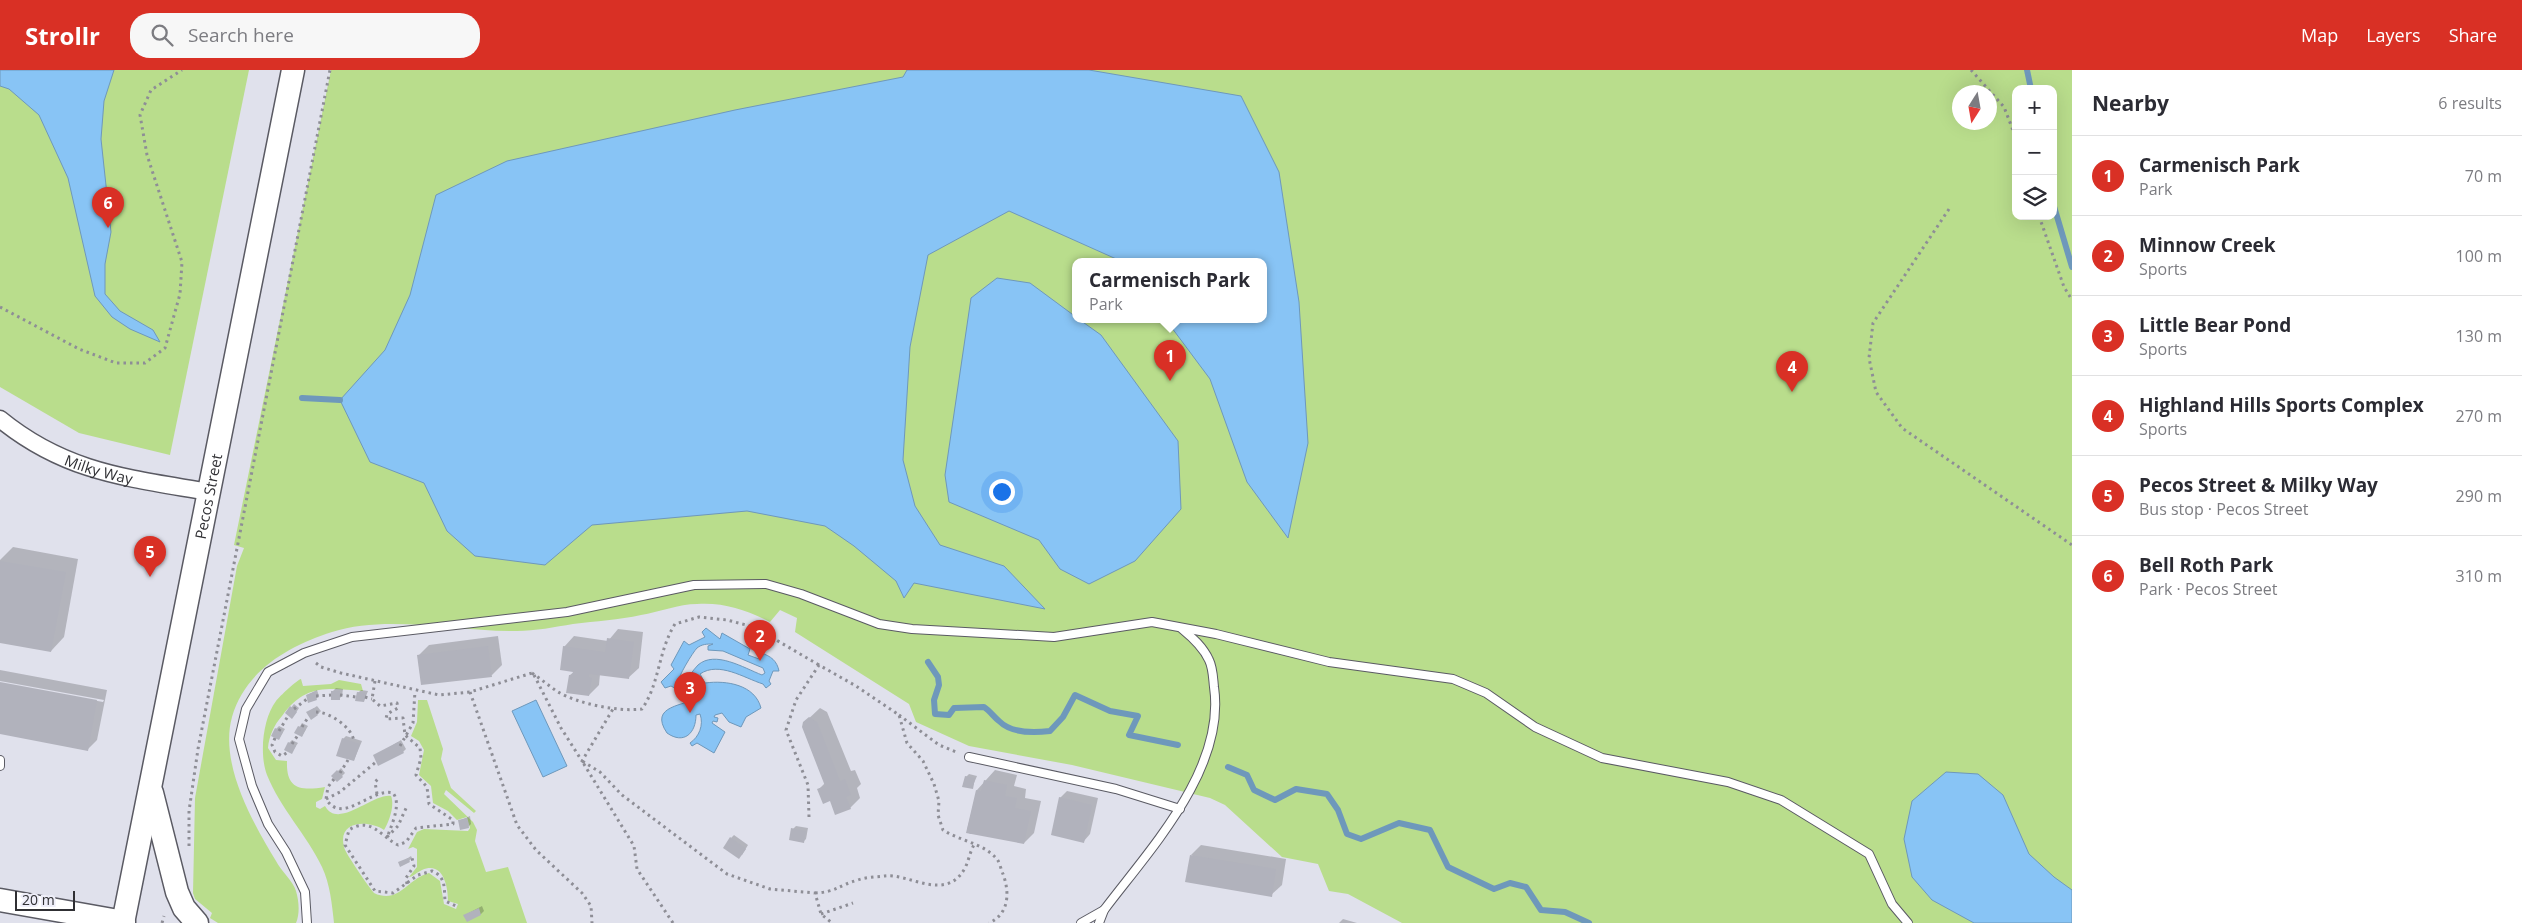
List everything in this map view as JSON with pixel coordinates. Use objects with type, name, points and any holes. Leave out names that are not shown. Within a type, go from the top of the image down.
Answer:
[{"type":"main road","name":"Pecos Street","points":[[124,923],[292,70]]},
{"type":"main road","points":[[151,787],[177,892],[184,908],[197,923]]},
{"type":"main road","points":[[0,900],[124,923]]},
{"type":"street","name":"Milky Way","points":[[0,419],[36,446],[67,461],[132,479],[209,492]]},
{"type":"lane","points":[[307,923],[305,892],[286,852],[268,824],[252,786],[239,739],[246,709],[268,672],[304,653],[352,637],[567,612],[694,585],[766,584],[801,594],[878,624],[912,630],[1054,637],[1152,622],[1216,634],[1330,662],[1452,679],[1486,692],[1535,727],[1602,758],[1728,782],[1781,800],[1869,854],[1892,904],[1908,923]]},
{"type":"lane","points":[[1099,923],[1104,910],[1180,809],[1196,779],[1209,743],[1216,701],[1210,662],[1198,643],[1181,628]]},
{"type":"lane","points":[[969,757],[1116,789],[1180,809]]},
{"type":"lane","points":[[0,760],[0,766]]},
{"type":"lane","points":[[1081,923],[1104,910]]},
{"type":"path","points":[[0,306],[79,349],[116,363],[145,363],[166,348],[180,294],[182,262],[147,155],[140,115],[151,90],[182,70]]},
{"type":"path","points":[[189,849],[189,811],[198,749],[330,70]]},
{"type":"path","points":[[1971,70],[2004,107],[2013,130]]},
{"type":"path","points":[[1949,209],[1873,323],[1869,358],[1876,392],[1902,428],[2072,545]]},
{"type":"path","points":[[2041,220],[2064,287],[2072,300]]},
{"type":"path","points":[[532,672],[558,692],[612,709],[628,711],[642,709],[651,696],[666,638],[675,624],[699,617],[727,620],[754,627],[856,686],[940,745],[969,757]]},
{"type":"path","points":[[304,653],[321,667],[415,691],[439,695],[470,692],[532,672]]},
{"type":"path","points":[[809,817],[808,785],[786,730],[796,700],[819,665]]},
{"type":"path","points":[[532,672],[561,728],[634,846],[636,869],[673,923]]},
{"type":"path","points":[[372,699],[375,681]]},
{"type":"path","points":[[400,746],[407,737],[413,723],[415,691]]},
{"type":"path","points":[[470,692],[517,826],[536,850],[582,893],[591,906],[592,923]]},
{"type":"path","points":[[316,696],[331,695]]},
{"type":"path","points":[[340,695],[356,697]]},
{"type":"path","points":[[365,697],[372,699],[380,706],[397,703],[398,708],[387,714],[386,719],[403,718],[404,735],[420,748],[416,776],[427,787],[429,804],[449,816],[453,824],[450,826],[416,828],[403,845],[398,845],[387,838],[377,828],[360,826],[349,830],[345,846],[375,891],[393,894],[426,871],[437,873],[444,882],[445,901],[456,906]]},
{"type":"path","points":[[294,709],[307,699]]},
{"type":"path","points":[[582,762],[612,709]]},
{"type":"path","points":[[316,712],[327,713],[332,716],[352,734],[354,742]]},
{"type":"path","points":[[899,715],[907,743],[923,761],[934,784],[938,801],[938,815],[943,830],[957,839],[975,843],[998,860],[1006,883],[1008,901],[999,918],[989,923]]},
{"type":"path","points":[[279,730],[288,716]]},
{"type":"path","points":[[302,727],[309,716]]},
{"type":"path","points":[[292,744],[298,735]]},
{"type":"path","points":[[275,738],[272,744],[274,752],[282,756],[288,752]]},
{"type":"path","points":[[340,773],[348,760]]},
{"type":"path","points":[[326,798],[340,792],[376,762]]},
{"type":"path","points":[[582,762],[600,772],[622,795],[727,874],[770,889],[815,893],[832,892],[857,880],[890,875],[931,886],[944,884],[962,872],[975,843]]},
{"type":"path","points":[[377,794],[375,782],[379,778]]},
{"type":"path","points":[[334,779],[328,787],[326,798],[333,807],[340,809],[354,806],[377,794],[388,792],[396,796],[396,809],[387,838]]},
{"type":"path","points":[[387,838],[398,826],[407,806]]},
{"type":"path","points":[[407,884],[406,878],[414,863],[412,858]]},
{"type":"path","points":[[815,893],[820,914],[832,923]]},
{"type":"path","points":[[820,914],[853,903]]},
{"type":"green space","points":[[0,70],[249,70],[170,455],[79,433],[0,387]]},
{"type":"green space","points":[[331,70],[2072,70],[2072,923],[1402,923],[1348,894],[1329,891],[1318,864],[1282,857],[1225,805],[1210,798],[1072,765],[969,746],[916,722],[909,704],[795,632],[797,618],[780,610],[770,622],[735,608],[716,604],[690,604],[624,618],[524,631],[494,631],[400,624],[376,624],[354,627],[316,638],[284,653],[270,662],[247,686],[238,701],[232,717],[229,735],[230,754],[240,792],[267,846],[294,887],[299,912],[296,923],[218,923],[210,918],[212,913],[195,899],[193,893],[195,798],[237,566],[244,548],[234,545]]},
{"type":"green space","points":[[301,679],[303,686],[331,684],[339,680],[361,684],[363,691],[318,690],[299,698],[277,723],[271,735],[268,748],[276,760],[287,761],[289,777],[296,786],[308,789],[325,787],[322,799],[316,802],[316,807],[320,809],[325,806],[331,812],[338,814],[347,813],[375,800],[391,796],[392,809],[384,830],[370,825],[356,825],[350,827],[345,832],[343,838],[348,856],[374,893],[390,896],[429,873],[440,881],[444,904],[456,909],[458,904],[448,901],[443,876],[435,869],[422,870],[409,877],[417,867],[417,849],[413,847],[408,849],[417,832],[424,829],[468,831],[470,828],[467,817],[457,820],[448,811],[433,803],[431,786],[419,775],[424,750],[419,741],[411,736],[417,722],[418,700],[427,700],[443,749],[441,759],[451,788],[476,811],[474,813],[446,790],[444,794],[473,822],[477,830],[475,841],[486,872],[508,867],[527,923],[334,923],[329,887],[325,874],[316,855],[272,787],[263,757],[265,726],[272,708],[276,701],[292,685]]},
{"type":"water","points":[[0,70],[114,70],[104,101],[101,139],[111,232],[105,264],[105,294],[120,311],[153,330],[160,342],[130,329],[112,317],[95,296],[68,178],[39,115],[9,89],[0,86]]},
{"type":"water","points":[[907,70],[1089,70],[1241,96],[1279,172],[1299,302],[1308,443],[1288,538],[1247,482],[1210,379],[1168,323],[1267,323],[1267,258],[1114,258],[1009,211],[928,255],[910,347],[903,460],[915,506],[940,545],[1004,566],[1045,609],[914,583],[904,598],[896,581],[854,546],[825,526],[747,511],[592,525],[545,565],[475,556],[447,531],[424,483],[370,462],[340,400],[385,350],[410,295],[436,195],[507,161],[735,110],[903,77]]},
{"type":"water","points":[[997,278],[1030,283],[1072,314],[1072,323],[1084,323],[1101,335],[1178,441],[1181,509],[1135,561],[1089,584],[1060,569],[1039,540],[949,502],[945,475],[971,298]]},
{"type":"water","points":[[706,628],[720,639],[722,633],[750,649],[748,655],[759,659],[761,653],[768,656],[773,659],[779,671],[773,671],[769,681],[771,684],[766,688],[763,684],[723,670],[707,670],[700,674],[705,683],[722,682],[746,689],[758,700],[761,708],[746,717],[741,727],[729,722],[722,713],[715,715],[714,717],[718,718],[717,722],[713,721],[712,723],[725,732],[714,753],[697,743],[692,746],[690,743],[700,730],[700,714],[696,715],[691,732],[684,737],[679,738],[667,733],[662,724],[662,717],[665,712],[700,697],[698,694],[680,691],[671,686],[665,688],[661,682],[674,669],[671,665],[684,641],[689,645],[705,637],[702,632]],"holes":[[[713,644],[708,646],[708,650],[723,651],[763,668],[765,673],[762,675],[730,662],[713,659],[698,665],[683,684],[678,683],[695,650],[703,645]]]},
{"type":"water","points":[[536,700],[567,766],[543,777],[512,711]]},
{"type":"water","points":[[1946,772],[1978,774],[2003,795],[2029,854],[2054,877],[2072,890],[2072,923],[1974,923],[1932,900],[1912,877],[1904,839],[1912,801]]},
{"type":"building","points":[[0,561],[66,572],[51,652],[0,643]]},
{"type":"building","points":[[607,638],[634,642],[629,679],[589,674],[589,677],[592,678],[589,696],[566,693],[569,675],[572,675],[573,672],[560,670],[563,646],[605,652]]},
{"type":"building","points":[[488,646],[492,677],[421,685],[417,655]]},
{"type":"building","points":[[0,682],[97,700],[88,751],[0,734]]},
{"type":"building","points":[[331,691],[340,691],[340,700],[331,700]]},
{"type":"building","points":[[314,692],[317,700],[308,703],[306,695]]},
{"type":"building","points":[[357,692],[366,693],[364,702],[355,701]]},
{"type":"building","points":[[290,706],[297,712],[292,719],[285,713]]},
{"type":"building","points":[[314,708],[318,715],[311,720],[306,712]]},
{"type":"building","points":[[809,717],[817,722],[840,781],[845,779],[851,795],[846,797],[851,809],[835,815],[830,801],[823,804],[817,789],[825,786],[802,727],[803,722]]},
{"type":"building","points":[[298,726],[306,729],[302,737],[294,733]]},
{"type":"building","points":[[275,728],[283,732],[279,740],[271,736]]},
{"type":"building","points":[[342,738],[360,744],[354,761],[336,756]]},
{"type":"building","points":[[288,742],[296,746],[292,754],[284,750]]},
{"type":"building","points":[[398,742],[404,753],[378,766],[373,755]]},
{"type":"building","points":[[337,770],[343,777],[337,782],[331,776]]},
{"type":"building","points":[[965,776],[975,778],[973,789],[962,787]]},
{"type":"building","points":[[984,780],[1007,785],[1005,796],[1017,798],[1015,808],[1031,811],[1024,844],[966,833],[976,790],[981,791]]},
{"type":"building","points":[[1059,797],[1092,805],[1084,843],[1051,835]]},
{"type":"building","points":[[467,818],[469,828],[460,830],[458,820]]},
{"type":"building","points":[[791,828],[806,831],[804,843],[789,840]]},
{"type":"building","points":[[730,837],[746,849],[739,859],[723,848]]},
{"type":"building","points":[[1190,855],[1276,869],[1272,897],[1185,882]]},
{"type":"building","points":[[408,858],[410,862],[400,867],[398,862]]},
{"type":"building","points":[[479,908],[481,915],[467,922],[463,915]]},
{"type":"waterway","points":[[2027,70],[2030,85]]},
{"type":"waterway","points":[[2057,216],[2072,267]]},
{"type":"waterway","points":[[302,398],[340,400]]},
{"type":"waterway","points":[[928,662],[938,677],[939,685],[934,700],[935,714],[949,715],[954,708],[984,707],[1010,728],[1030,732],[1050,731],[1063,717],[1075,695],[1110,711],[1138,716],[1129,735],[1178,745]]},
{"type":"waterway","points":[[1228,767],[1247,775],[1254,790],[1275,800],[1296,789],[1327,794],[1338,810],[1347,834],[1361,839],[1399,823],[1430,830],[1448,867],[1494,889],[1510,883],[1526,887],[1541,910],[1565,912],[1589,923]]},
{"type":"place","name":"Bell Roth Park","points":[[108,228]]},
{"type":"place","name":"Carmenisch Park","points":[[1170,381]]},
{"type":"place","name":"Highland Hills Sports Complex","points":[[1792,392]]},
{"type":"place","name":"Pecos Street & Milky Way","points":[[150,577]]},
{"type":"place","name":"Minnow Creek","points":[[760,661]]},
{"type":"place","name":"Little Bear Pond","points":[[690,713]]}]
